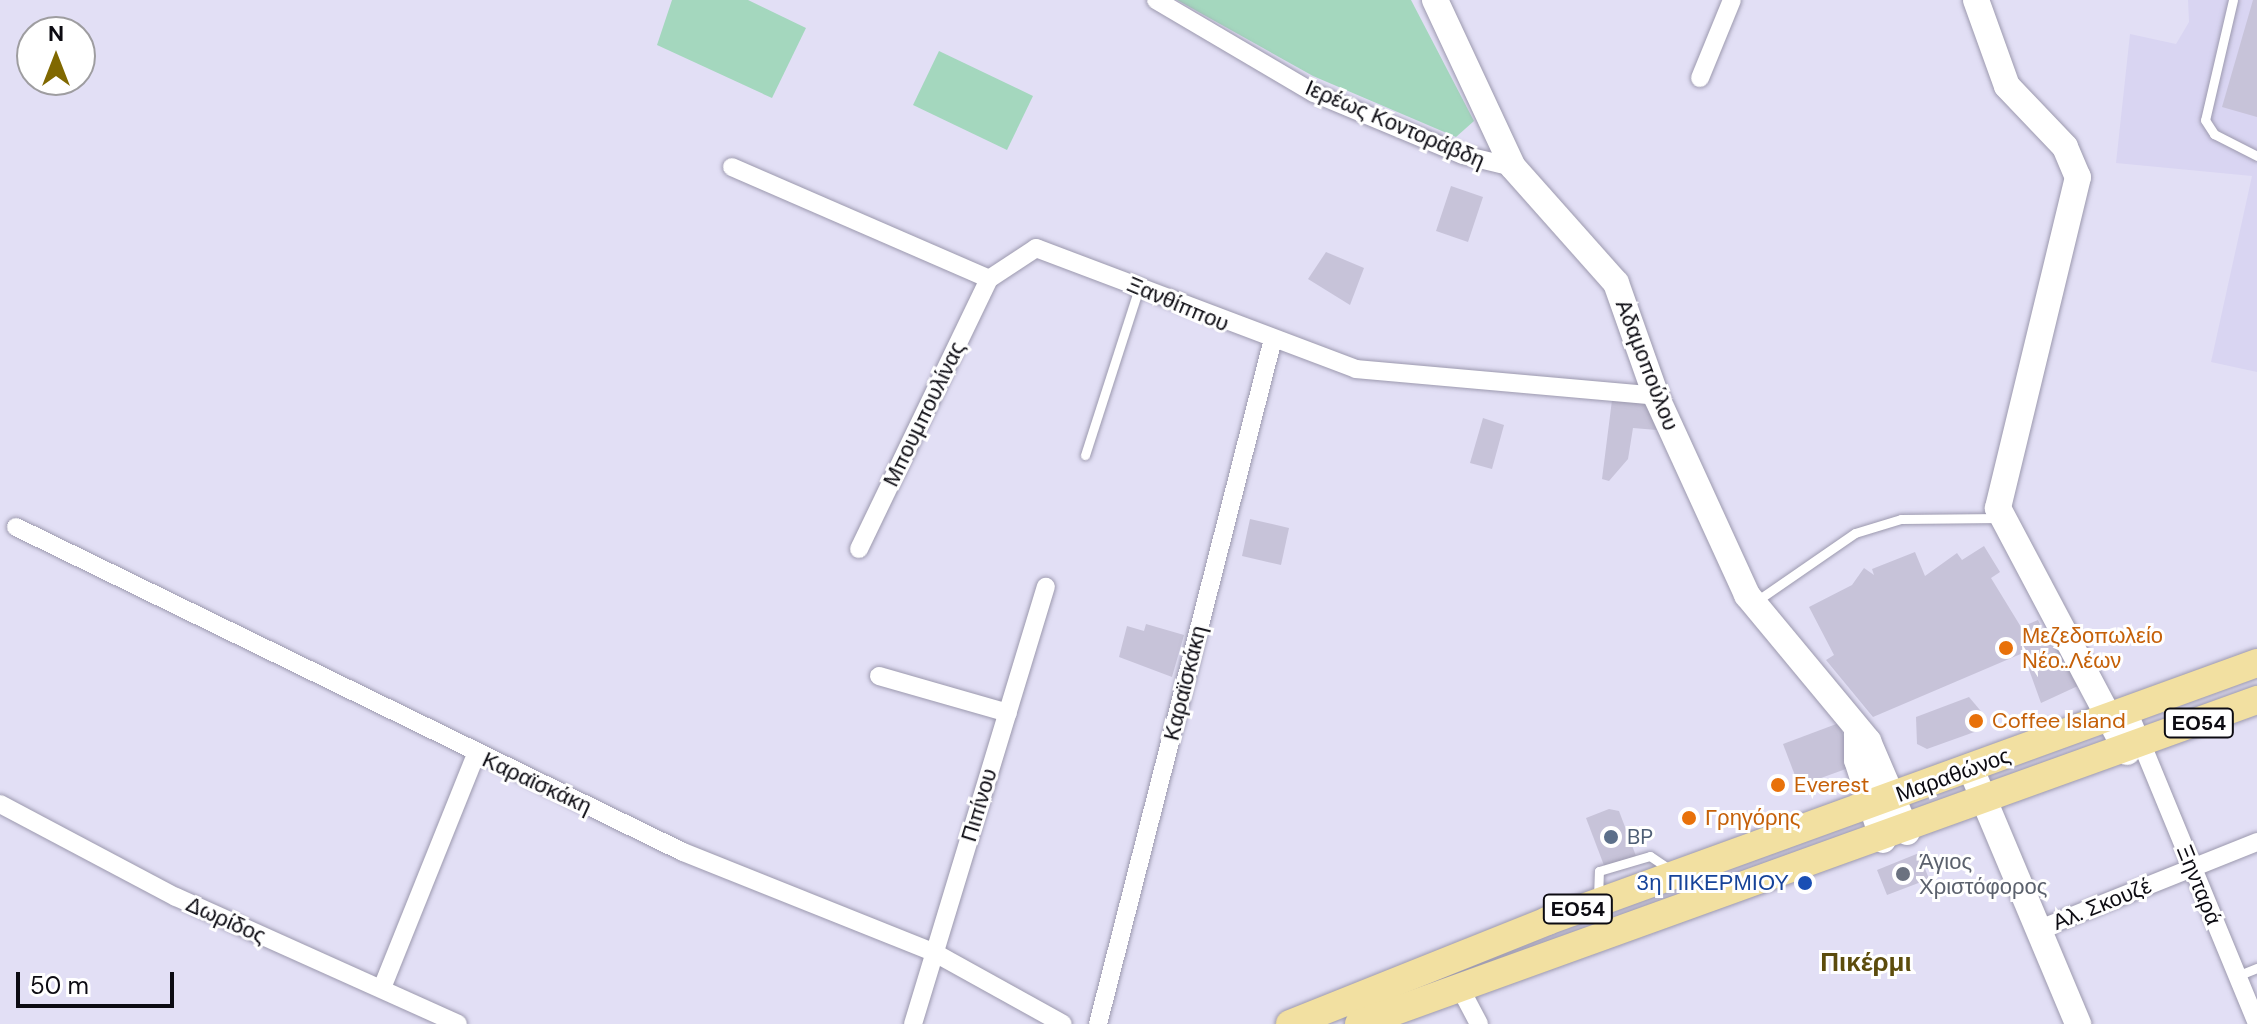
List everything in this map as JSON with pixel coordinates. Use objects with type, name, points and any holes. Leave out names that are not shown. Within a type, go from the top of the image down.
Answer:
[{"type":"main road","name":"Μαραθώνος","points":[[1290,1024],[1598,903],[2120,716],[2257,663]]},
{"type":"main road","name":"Μαραθώνος","points":[[1359,1024],[1459,986],[1985,804],[2257,700]]},
{"type":"street","name":"Ιερέως Κοντοράβδη","points":[[1156,0],[1314,93],[1463,155],[1513,167]]},
{"type":"street","points":[[1700,78],[1732,0]]},
{"type":"street","points":[[1976,0],[2007,86],[2065,147],[2078,177],[2002,476],[2002,518],[2120,716],[2134,749]]},
{"type":"street","name":"Αδαμοπούλου","points":[[1436,1],[1513,167],[1616,283],[1656,396],[1752,604],[1857,732],[1895,836]]},
{"type":"street","points":[[732,167],[989,279]]},
{"type":"street","name":"Ξανθίππου","points":[[989,279],[1027,250],[1045,247],[1272,343],[1386,375],[1656,396]]},
{"type":"street","name":"Μπουμπουλίνας","points":[[859,549],[989,279]]},
{"type":"street","name":"Καραϊσκάκη","points":[[1098,1024],[1272,343]]},
{"type":"street","name":"Καραϊσκάκη","points":[[16,527],[476,754],[683,852],[935,953],[1063,1024]]},
{"type":"street","name":"Πιπίνου","points":[[913,1024],[1046,587]]},
{"type":"street","points":[[879,676],[1008,713]]},
{"type":"street","name":"Ξηνταρά","points":[[2134,749],[2193,869],[2257,1024]]},
{"type":"street","points":[[382,988],[476,754]]},
{"type":"street","points":[[1971,769],[2078,1024]]},
{"type":"street","name":"Δωρίδος","points":[[0,804],[176,897],[458,1024]]},
{"type":"street","name":"Αλ. Σκουζέ","points":[[2037,930],[2257,842]]},
{"type":"street","points":[[1459,986],[1471,1022]]},
{"type":"lane","points":[[2233,0],[2205,120],[2214,134],[2257,156]]},
{"type":"lane","points":[[1085,455],[1139,288]]},
{"type":"lane","points":[[1752,604],[1855,533],[1901,519],[2002,518]]},
{"type":"lane","points":[[2237,976],[2257,968]]},
{"type":"shaded area","points":[[2188,0],[2257,0],[2257,372],[2211,362],[2252,176],[2116,163],[2130,34],[2176,44],[2189,22]]},
{"type":"green space","points":[[672,0],[748,0],[806,28],[772,98],[657,45]]},
{"type":"green space","points":[[1177,0],[1411,0],[1474,121],[1456,137],[1313,76]]},
{"type":"green space","points":[[939,51],[1033,96],[1007,150],[913,105]]},
{"type":"building","points":[[2253,0],[2257,0],[2257,117],[2222,107]]},
{"type":"building","points":[[1451,186],[1483,197],[1468,242],[1436,231]]},
{"type":"building","points":[[1326,252],[1364,268],[1350,305],[1308,279]]},
{"type":"building","points":[[1612,400],[1647,404],[1657,430],[1633,428],[1628,459],[1609,481],[1602,479]]},
{"type":"building","points":[[1483,418],[1504,425],[1492,469],[1470,463]]},
{"type":"building","points":[[1250,519],[1289,528],[1281,565],[1242,556]]},
{"type":"building","points":[[1984,546],[2000,572],[1991,578],[2021,627],[2038,620],[2045,635],[2053,632],[2080,685],[2041,703],[2023,653],[1873,717],[1826,660],[1834,655],[1809,607],[1852,585],[1864,568],[1874,575],[1872,569],[1915,552],[1925,576],[1957,553],[1962,560]]},
{"type":"building","points":[[1146,624],[1184,635],[1172,677],[1119,657],[1127,626],[1144,631]]},
{"type":"building","points":[[1969,697],[1985,716],[1980,730],[1927,749],[1917,744],[1916,717]]},
{"type":"building","points":[[1839,723],[1854,766],[1799,786],[1783,744]]},
{"type":"building","name":"BP","points":[[1609,809],[1619,811],[1636,856],[1605,868],[1586,818]]},
{"type":"building","name":"Άγιος Χριστόφορος","points":[[1919,853],[1929,879],[1887,895],[1877,870]]},
{"type":"place","name":"Μεζεδοπωλείο Νέο..Λέων","points":[[2006,648]]},
{"type":"place","name":"Coffee Island","points":[[1976,721]]},
{"type":"place","name":"Everest","points":[[1778,785]]},
{"type":"place","name":"Γρηγόρης","points":[[1689,818]]},
{"type":"place","name":"BP","points":[[1611,837]]},
{"type":"place","name":"Άγιος Χριστόφορος","points":[[1903,874]]},
{"type":"place","name":"3η ΠΙΚΕΡΜΙΟΥ","points":[[1805,883]]},
{"type":"district","name":"Πικέρμι","points":[[1866,963]]}]
